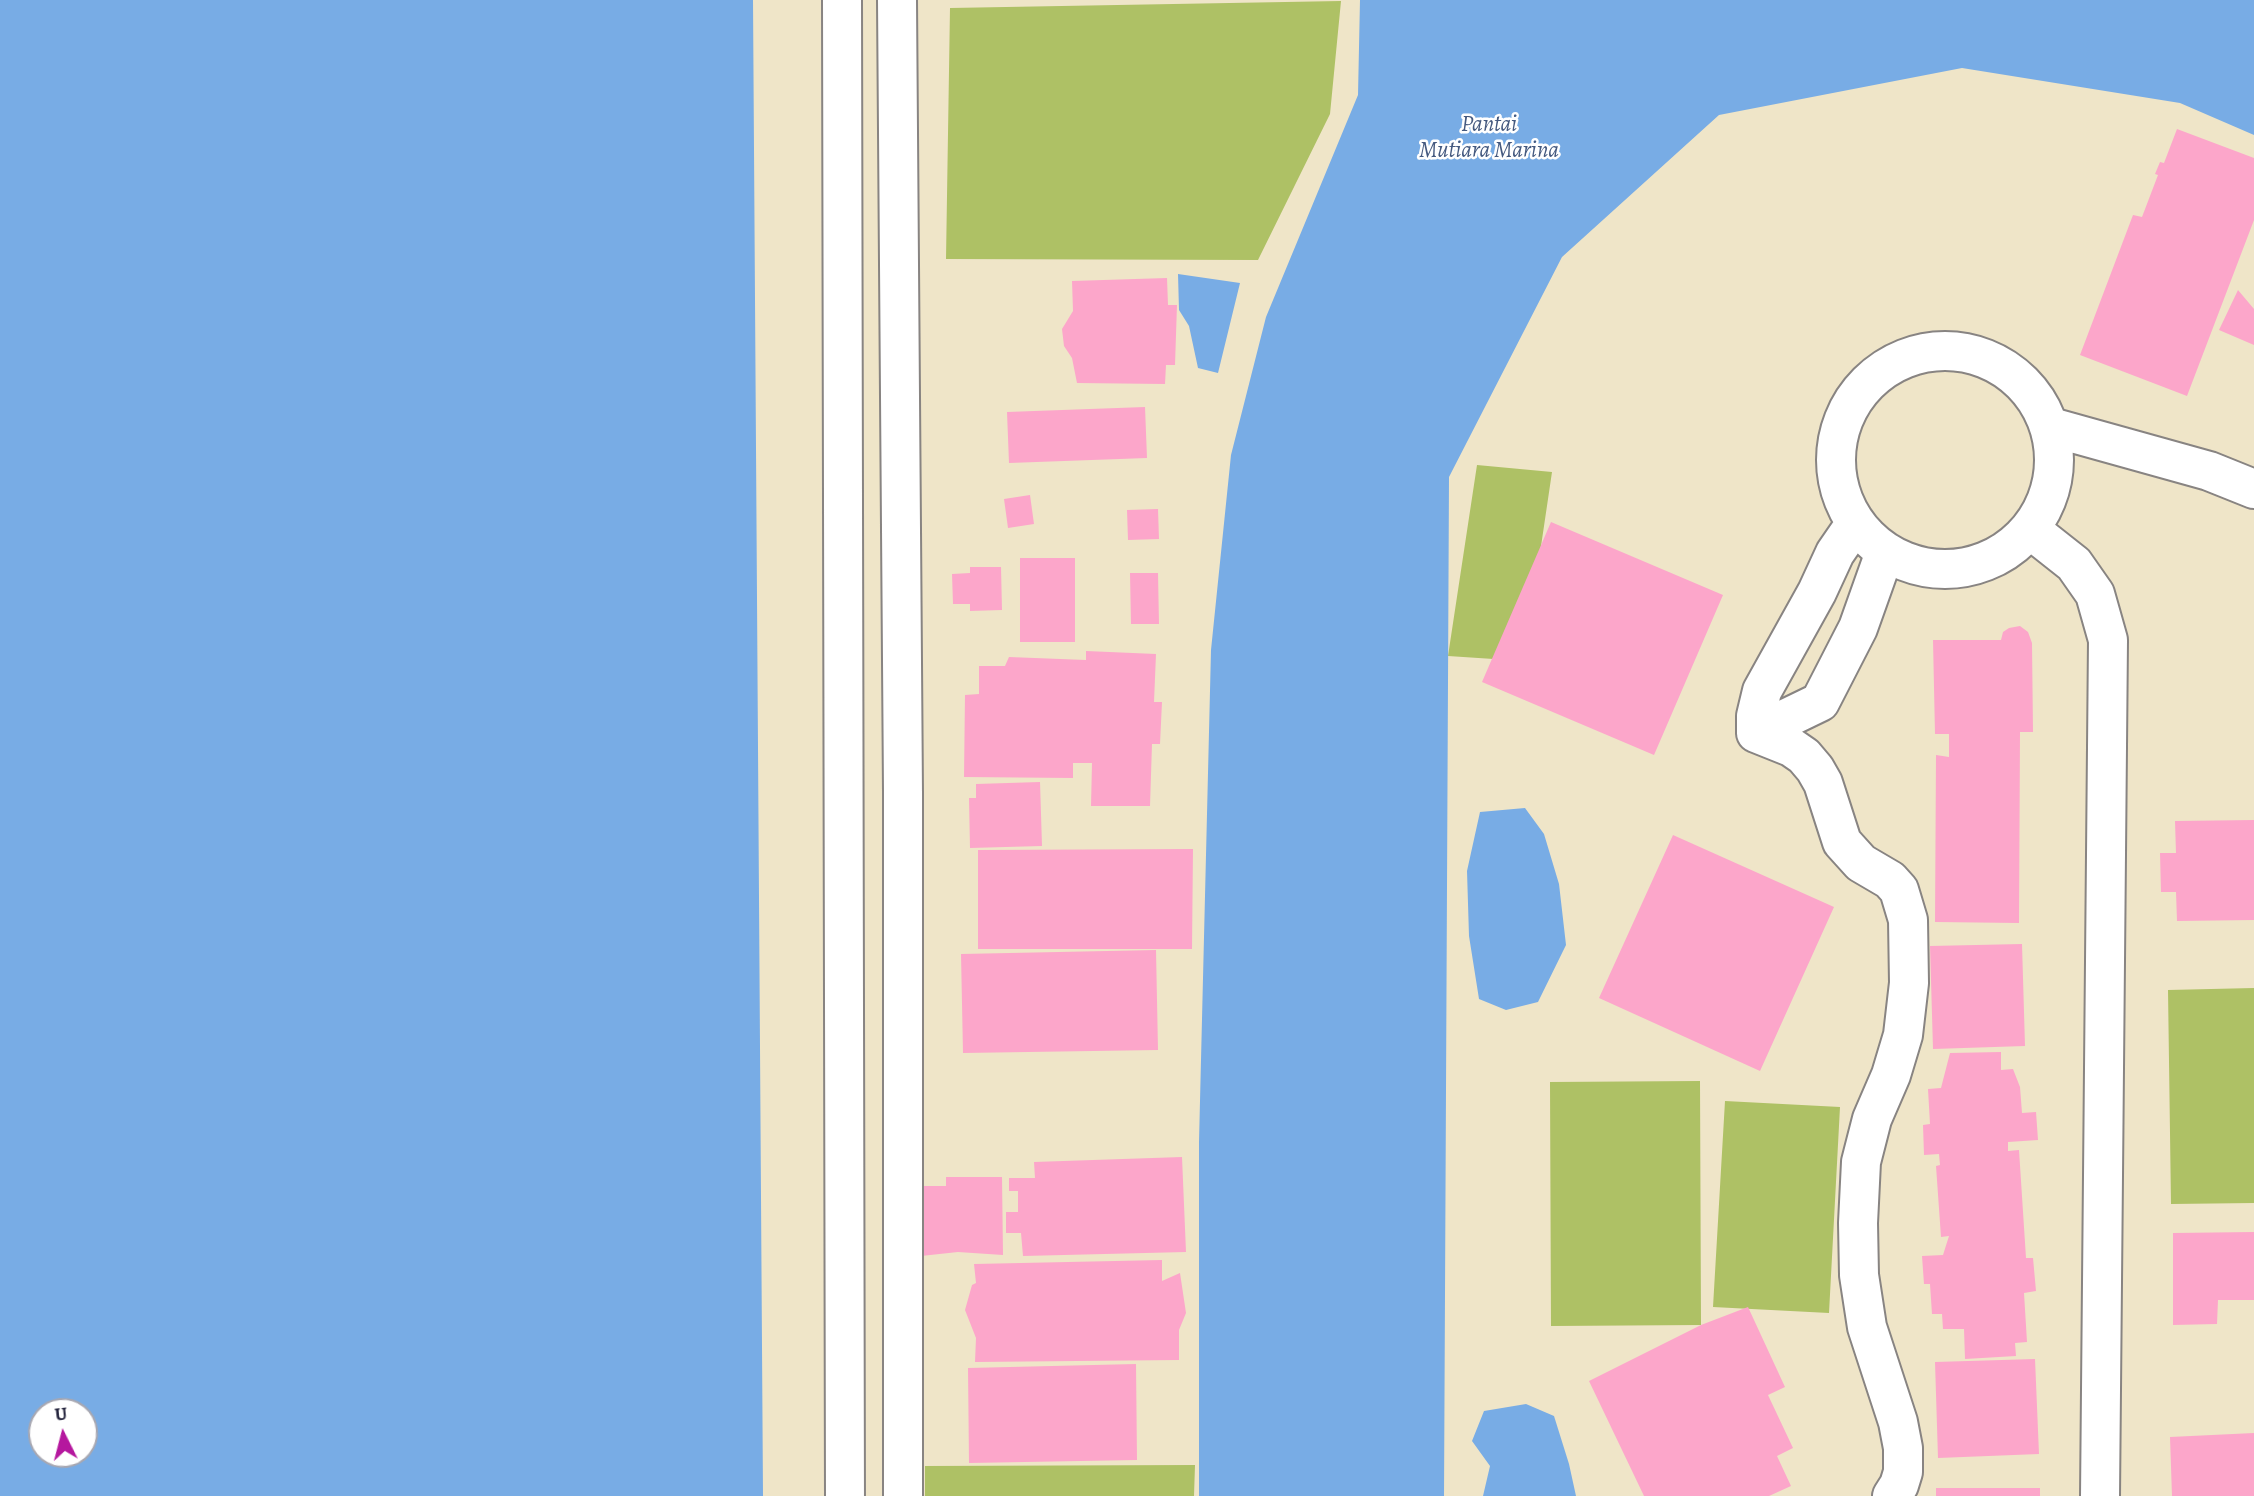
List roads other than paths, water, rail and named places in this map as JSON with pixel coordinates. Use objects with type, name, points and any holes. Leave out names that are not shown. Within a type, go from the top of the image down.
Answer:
[{"type":"street","points":[[842,0],[845,1496]]},
{"type":"street","points":[[897,0],[903,778],[903,1496]]},
{"type":"street","points":[[1921,352],[1976,353],[2023,381],[2052,427],[2054,481],[2031,530],[1988,561],[1936,569],[1885,552],[1855,524],[1835,474],[1842,421],[1873,376],[1921,352]]},
{"type":"street","points":[[2052,427],[2197,467],[2254,489]]},
{"type":"street","points":[[1756,733],[1756,716],[1762,691],[1817,592],[1835,553],[1855,524]]},
{"type":"street","points":[[2031,530],[2074,564],[2095,594],[2108,640],[2100,1496]]},
{"type":"street","points":[[1756,733],[1820,702],[1858,628],[1885,552]]},
{"type":"street","points":[[1756,733],[1791,747],[1804,756],[1815,769],[1823,783],[1842,842],[1861,863],[1890,880],[1899,890],[1908,920],[1909,983],[1903,1035],[1891,1075],[1872,1119],[1864,1151],[1858,1223],[1859,1275],[1867,1327],[1898,1422],[1903,1448],[1903,1472],[1892,1496]]},
{"type":"water","points":[[0,0],[753,0],[763,1496],[0,1496]]},
{"type":"water","name":"Pantai Mutiara Marina","points":[[1360,0],[2254,0],[2254,135],[2180,103],[1962,68],[1719,115],[1562,257],[1449,477],[1444,1496],[1199,1496],[1199,1142],[1211,650],[1231,455],[1266,317],[1358,95]]},
{"type":"water","points":[[1178,274],[1240,283],[1218,373],[1198,368],[1189,326],[1179,310]]},
{"type":"water","points":[[1525,808],[1544,834],[1559,884],[1566,945],[1538,1002],[1506,1010],[1479,999],[1469,936],[1467,871],[1480,812]]},
{"type":"water","points":[[1526,1404],[1554,1416],[1576,1496],[1483,1496],[1490,1466],[1472,1441],[1484,1411]]}]
